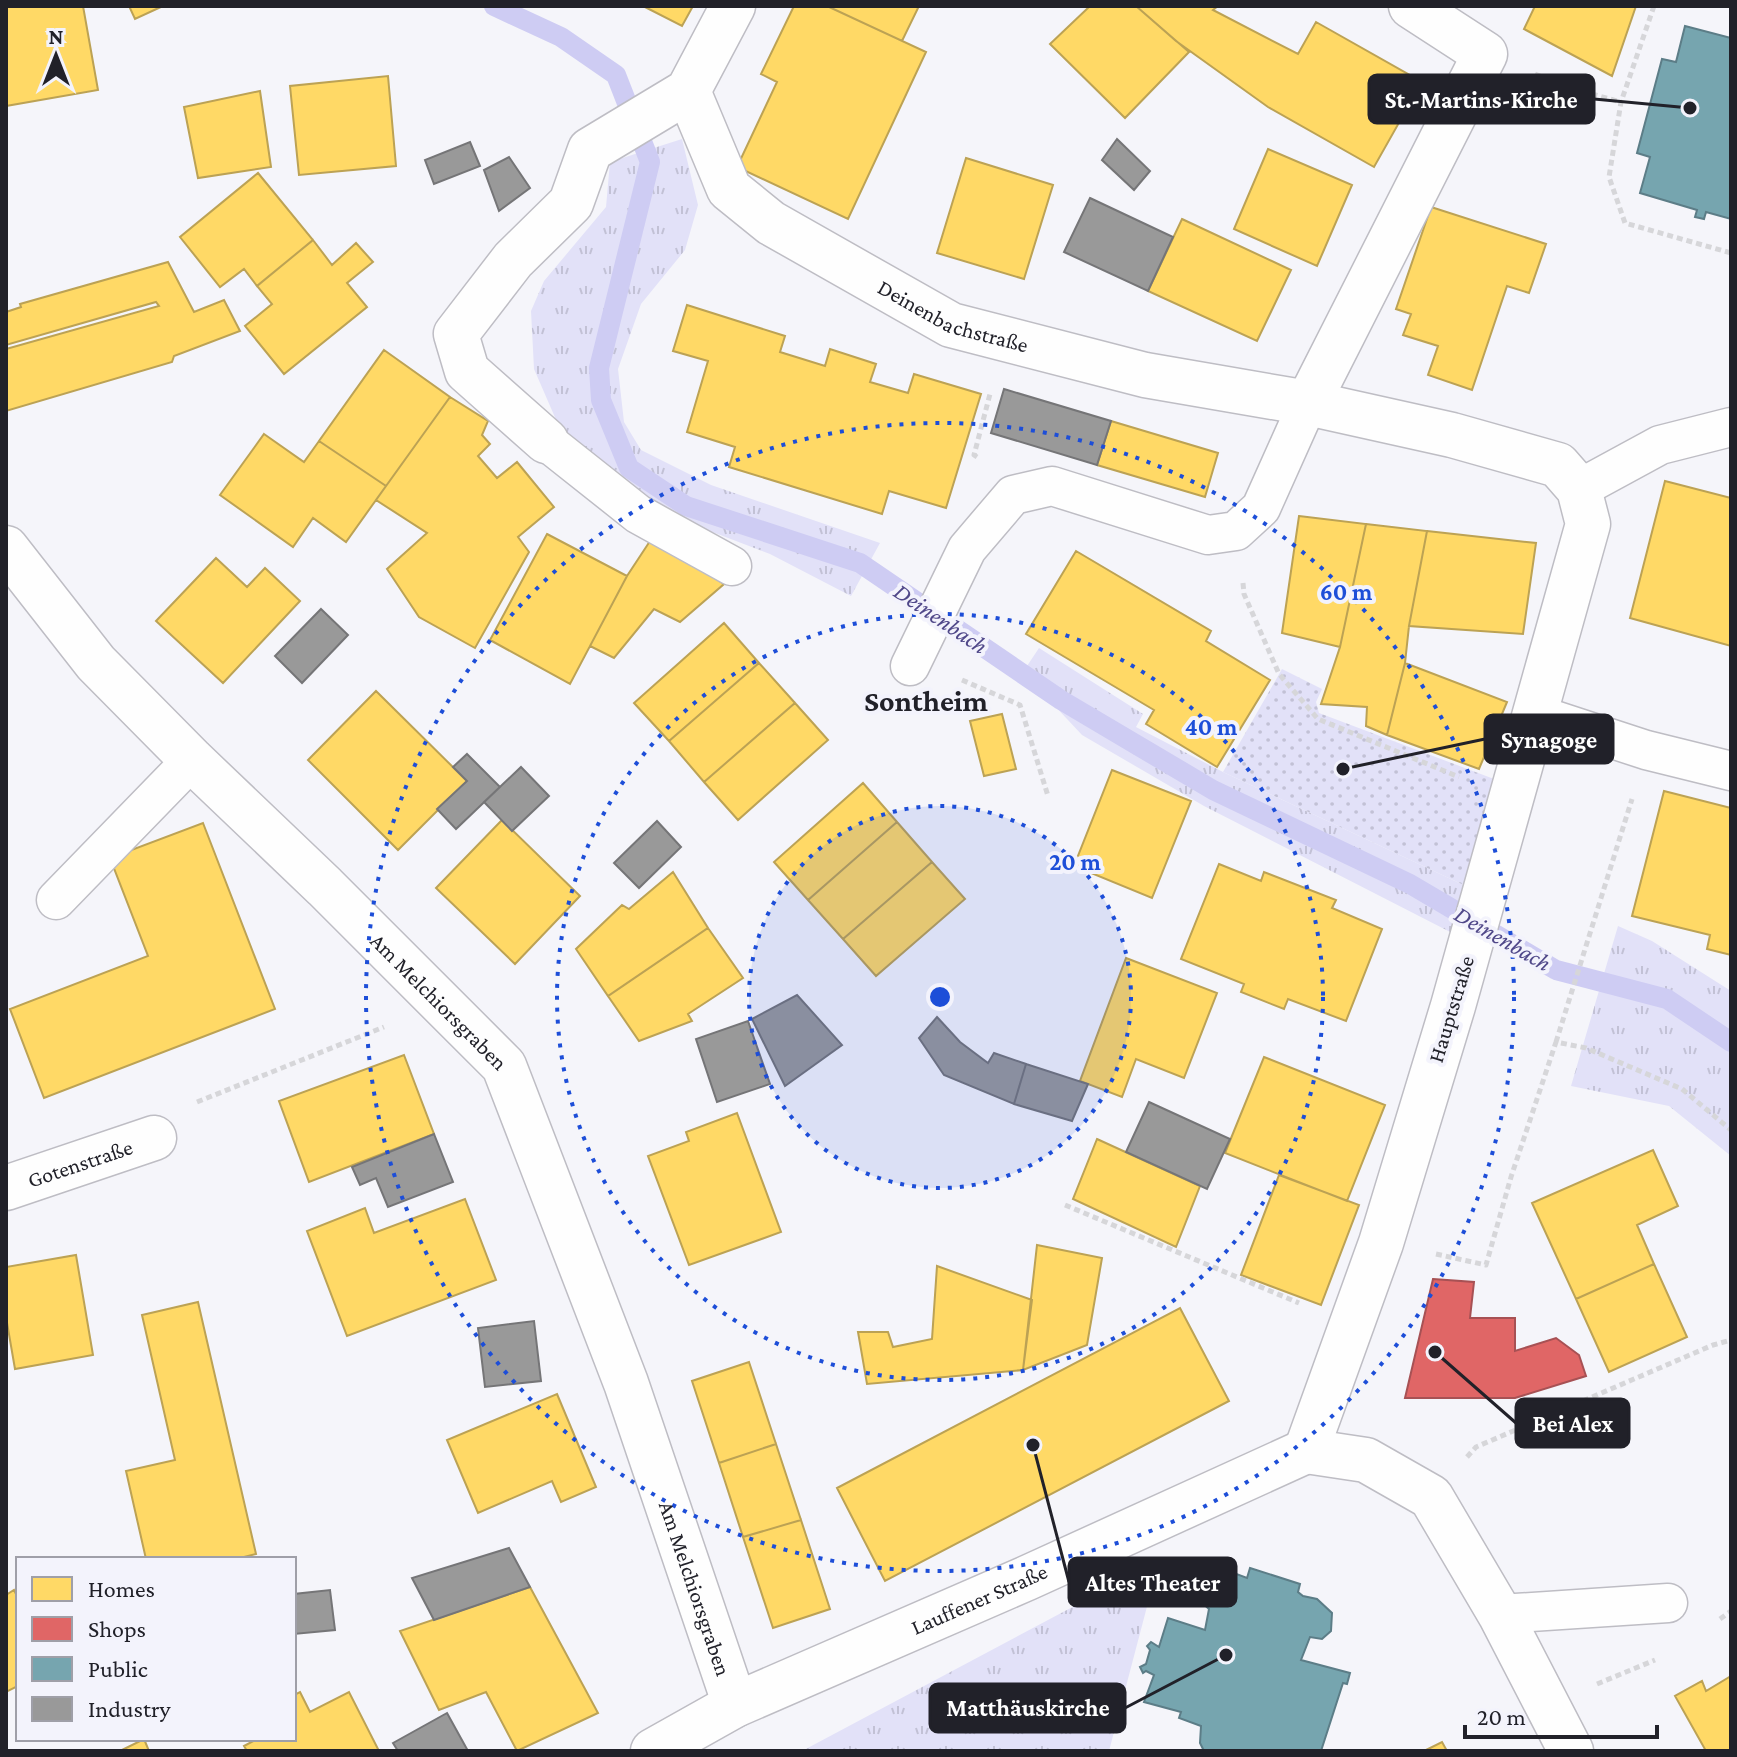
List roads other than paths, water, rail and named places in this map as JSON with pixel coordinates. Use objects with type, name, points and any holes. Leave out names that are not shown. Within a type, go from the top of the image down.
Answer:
[{"type":"street","points":[[546,441],[467,371],[456,334],[513,260],[571,203],[590,150],[688,91],[733,6]]},
{"type":"street","points":[[1308,403],[1485,54],[1411,6]]},
{"type":"street","name":"Deinenbachstraße","points":[[688,91],[729,189],[760,215],[951,325],[1145,375],[1308,403],[1452,435],[1558,465],[1579,489]]},
{"type":"street","name":"Hauptstraße","points":[[1306,1451],[1381,1243],[1487,887],[1588,524],[1579,489]]},
{"type":"street","name":"Am Melchiorsgraben","points":[[6,548],[96,663],[504,1066],[626,1383],[735,1705]]},
{"type":"street","name":"Gotenstraße","points":[[6,1188],[154,1138]]},
{"type":"street","points":[[1306,1451],[1366,1460],[1431,1497],[1500,1614],[1571,1751]]},
{"type":"street","name":"Lauffener Straße","points":[[653,1751],[735,1705],[1027,1578],[1306,1451]]},
{"type":"lane","points":[[912,663],[967,549],[1013,495],[1052,486],[1208,535],[1236,531],[1261,508],[1308,403]]},
{"type":"lane","points":[[1579,489],[1660,445],[1731,427]]},
{"type":"lane","points":[[546,441],[638,514],[732,566]]},
{"type":"lane","points":[[1536,714],[1646,750],[1731,771]]},
{"type":"lane","points":[[56,900],[192,760]]},
{"type":"lane","points":[[1500,1614],[1668,1603]]},
{"type":"waterway","name":"Deinenbach","points":[[494,6],[561,37],[616,75],[650,162],[599,368],[601,400],[629,468],[686,506],[860,563],[1061,700],[1213,790],[1410,884],[1556,970],[1667,999],[1731,1042]]},
{"type":"place","name":"St.-Martins-Kirche","points":[[1690,108]]},
{"type":"place","name":"Synagoge","points":[[1343,769]]},
{"type":"place","name":"Bei Alex","points":[[1435,1352]]},
{"type":"place","name":"Altes Theater","points":[[1033,1445]]},
{"type":"place","name":"Matthäuskirche","points":[[1226,1655]]},
{"type":"district","name":"Sontheim","points":[[926,700]]}]
